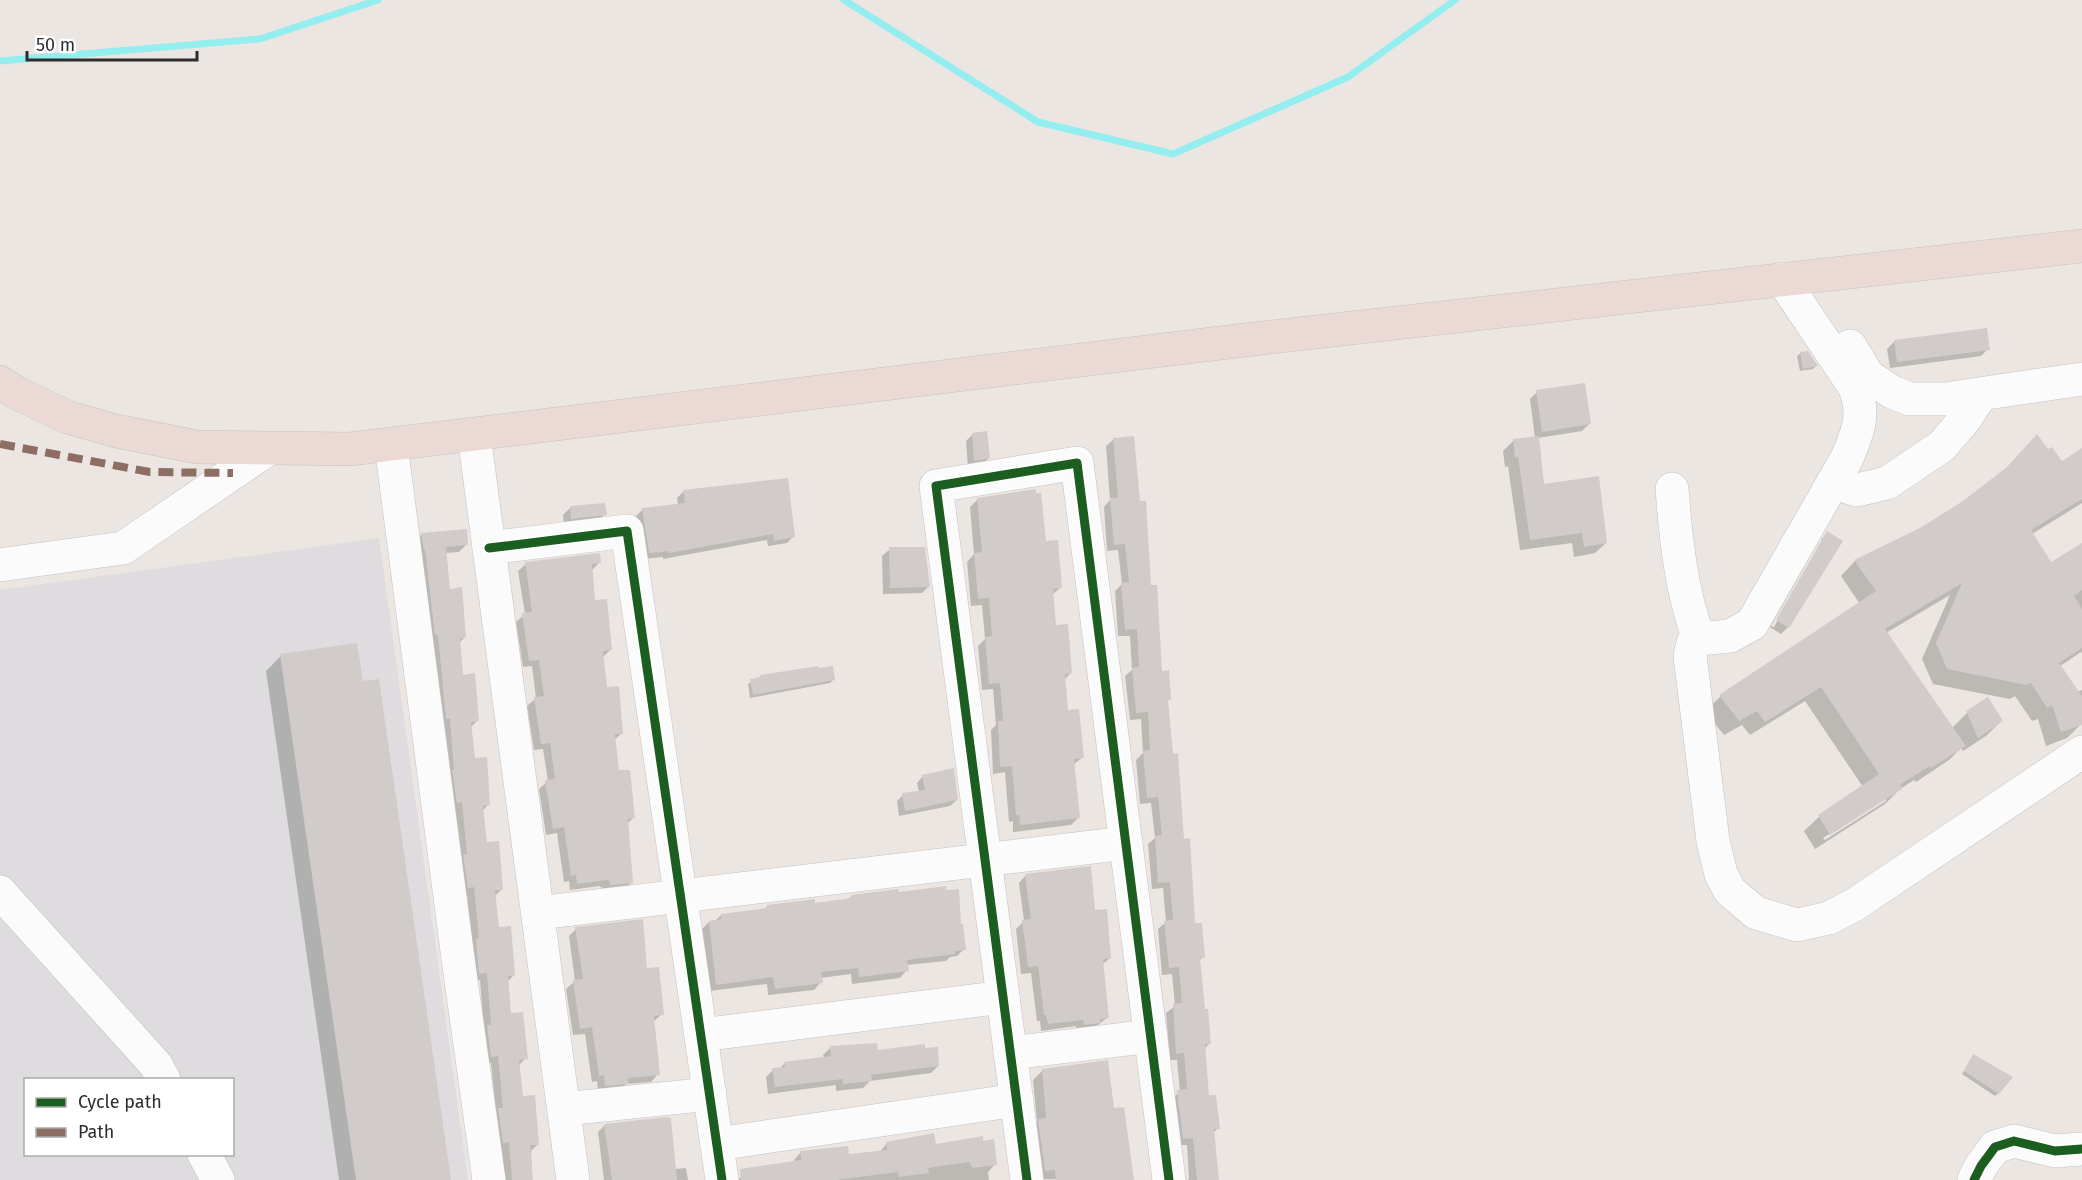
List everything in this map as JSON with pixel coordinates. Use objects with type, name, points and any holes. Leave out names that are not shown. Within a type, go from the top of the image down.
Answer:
[{"type":"highway","points":[[0,382],[17,393],[67,417],[116,431],[197,447],[350,449],[1233,341],[2082,246]]},
{"type":"street","points":[[1793,278],[1868,376],[1892,392],[1910,399],[1945,399],[2082,380]]},
{"type":"street","points":[[1793,278],[1860,400],[1857,435],[1833,482],[1752,624],[1730,636],[1699,639],[1693,643],[1690,656],[1716,857],[1721,874],[1730,891],[1756,913],[1797,925],[1829,918],[1854,905],[2082,752]]},
{"type":"street","points":[[1833,482],[1857,490],[1887,483],[1942,446],[1965,419],[1981,393]]},
{"type":"street","points":[[474,435],[573,1180]]},
{"type":"street","points":[[391,445],[457,954],[489,1180]]},
{"type":"street","points":[[0,565],[123,548],[268,449]]},
{"type":"street","points":[[1027,1180],[936,486],[1077,463],[1169,1180]]},
{"type":"street","points":[[1672,489],[1676,537],[1688,610],[1699,639]]},
{"type":"street","points":[[489,548],[627,531],[722,1180]]},
{"type":"street","points":[[538,914],[1126,843]]},
{"type":"street","points":[[0,892],[156,1065],[163,1078]]},
{"type":"street","points":[[701,1035],[1003,996]]},
{"type":"street","points":[[1010,1053],[1150,1036]]},
{"type":"street","points":[[564,1109],[710,1094]]},
{"type":"street","points":[[717,1144],[1017,1100]]},
{"type":"street","points":[[1974,1180],[1995,1147],[2014,1142],[2055,1151],[2082,1149]]},
{"type":"street","points":[[205,1156],[218,1180]]},
{"type":"shaded area","points":[[379,538],[468,1180],[0,1180],[0,590]]},
{"type":"building","points":[[1987,328],[1990,350],[1897,362],[1894,340]]},
{"type":"building","points":[[1808,351],[1818,366],[1803,369],[1800,352]]},
{"type":"building","points":[[1585,383],[1591,424],[1542,432],[1536,390]]},
{"type":"building","points":[[987,431],[990,458],[974,461],[972,433]]},
{"type":"building","points":[[2037,434],[2048,449],[2052,447],[2062,461],[2082,448],[2082,499],[2031,530],[2051,562],[2082,543],[2082,590],[2074,596],[2082,609],[2082,648],[2059,663],[2082,696],[2082,725],[2061,732],[2052,705],[2047,708],[2031,683],[2026,685],[1947,669],[1936,643],[1962,583],[1885,629],[1966,746],[1901,784],[1902,789],[1830,835],[1818,815],[1879,774],[1821,687],[1765,722],[1757,711],[1739,721],[1719,695],[1876,591],[1854,560],[1920,528],[1963,501],[2007,467]]},
{"type":"building","points":[[1134,436],[1140,501],[1146,501],[1151,585],[1157,585],[1162,671],[1169,670],[1171,700],[1168,700],[1173,754],[1178,753],[1184,839],[1190,838],[1195,923],[1202,923],[1205,958],[1200,958],[1211,1044],[1205,1044],[1209,1095],[1216,1095],[1220,1129],[1214,1129],[1219,1180],[1197,1180],[1193,1138],[1183,1139],[1177,1090],[1187,1089],[1184,1053],[1176,1054],[1173,1004],[1182,1003],[1179,967],[1169,968],[1164,921],[1173,920],[1170,882],[1158,883],[1155,836],[1162,835],[1158,797],[1147,798],[1143,751],[1150,750],[1148,712],[1136,713],[1132,668],[1139,667],[1137,629],[1125,630],[1121,583],[1129,582],[1125,544],[1114,545],[1110,498],[1118,498],[1113,438]]},
{"type":"building","points":[[1539,436],[1544,484],[1599,476],[1607,543],[1584,547],[1582,533],[1530,540],[1518,457],[1515,457],[1513,439]]},
{"type":"building","points":[[788,478],[795,537],[774,541],[773,534],[669,553],[669,551],[649,553],[642,508],[685,503],[683,490]]},
{"type":"building","points":[[1036,489],[1036,493],[1041,493],[1046,541],[1058,540],[1062,588],[1053,589],[1056,625],[1068,624],[1072,673],[1065,674],[1068,710],[1079,709],[1084,758],[1074,759],[1080,818],[1020,825],[1019,815],[1016,815],[1012,766],[1000,767],[998,721],[1003,721],[1000,683],[989,684],[985,637],[992,636],[989,598],[978,599],[974,553],[982,552],[977,498]]},
{"type":"building","points":[[605,503],[607,515],[571,519],[570,506]]},
{"type":"building","points":[[467,529],[468,545],[446,547],[450,589],[462,587],[466,638],[460,638],[463,675],[475,673],[479,721],[471,722],[475,758],[487,757],[490,805],[483,806],[487,842],[499,841],[503,890],[495,890],[499,927],[511,926],[515,976],[508,976],[511,1013],[523,1012],[528,1059],[519,1060],[523,1096],[535,1095],[539,1145],[530,1145],[533,1180],[512,1180],[509,1142],[503,1143],[498,1108],[503,1108],[498,1056],[491,1057],[487,1025],[491,1025],[487,973],[479,974],[476,939],[479,938],[474,887],[468,888],[463,854],[467,854],[462,802],[457,803],[452,770],[454,770],[450,719],[446,719],[438,635],[435,635],[421,533]]},
{"type":"building","points":[[1827,531],[1843,541],[1789,628],[1776,620]]},
{"type":"building","points":[[889,547],[925,547],[930,587],[890,588]]},
{"type":"building","points":[[600,553],[601,563],[592,564],[595,600],[607,599],[612,650],[603,651],[607,687],[619,686],[623,734],[615,734],[619,770],[630,770],[635,818],[628,819],[633,883],[610,885],[610,881],[607,880],[577,884],[576,875],[571,876],[564,827],[553,829],[545,780],[555,779],[550,743],[541,744],[534,697],[544,696],[539,660],[529,661],[522,613],[532,612],[525,562]]},
{"type":"building","points":[[357,643],[363,681],[379,679],[451,1180],[356,1180],[280,654]]},
{"type":"building","points":[[818,666],[819,668],[833,666],[835,680],[753,695],[750,679],[761,677],[760,675]]},
{"type":"building","points":[[1988,697],[2003,721],[1978,738],[1966,711]]},
{"type":"building","points":[[954,768],[958,800],[905,811],[902,793],[925,790],[922,775]]},
{"type":"building","points":[[1091,866],[1095,910],[1107,909],[1111,958],[1103,959],[1109,1018],[1100,1019],[1100,1023],[1084,1025],[1083,1020],[1048,1024],[1046,1015],[1044,1015],[1038,966],[1028,967],[1022,920],[1031,919],[1025,874]]},
{"type":"building","points":[[946,886],[946,890],[959,889],[961,924],[963,924],[966,950],[955,951],[955,954],[907,960],[909,971],[859,977],[858,968],[821,972],[823,983],[775,989],[773,977],[716,985],[709,921],[721,919],[721,914],[815,899],[815,903],[852,898],[851,895]]},
{"type":"building","points":[[643,919],[647,968],[659,967],[664,1015],[654,1016],[660,1075],[628,1078],[628,1084],[605,1086],[604,1075],[599,1076],[592,1027],[580,1029],[573,980],[583,979],[575,927]]},
{"type":"building","points":[[877,1043],[878,1050],[925,1044],[925,1048],[938,1047],[939,1066],[871,1075],[872,1081],[843,1084],[843,1079],[775,1087],[772,1068],[785,1067],[784,1062],[831,1056],[830,1046]]},
{"type":"building","points":[[1973,1054],[2013,1077],[1999,1094],[1964,1071]]},
{"type":"building","points":[[1108,1060],[1114,1108],[1124,1107],[1134,1180],[1056,1180],[1055,1170],[1045,1171],[1038,1119],[1046,1118],[1042,1069]]},
{"type":"building","points":[[671,1118],[677,1180],[612,1180],[604,1124]]},
{"type":"building","points":[[934,1133],[936,1144],[983,1136],[983,1141],[994,1139],[997,1165],[972,1168],[970,1162],[928,1168],[929,1173],[899,1177],[898,1172],[836,1180],[741,1180],[740,1169],[801,1160],[800,1151],[848,1146],[849,1154],[887,1150],[886,1142]]},
{"type":"waterway","points":[[0,61],[260,39],[378,0]]},
{"type":"waterway","points":[[844,0],[1038,122],[1173,154],[1348,77],[1455,0]]},
{"type":"marked path","points":[[0,444],[150,472],[233,473]]},
{"type":"cycle path","points":[[1027,1180],[936,486],[1077,463],[1169,1180]]},
{"type":"cycle path","points":[[489,548],[627,531],[722,1180]]},
{"type":"cycle path","points":[[1974,1180],[1995,1147],[2014,1141],[2055,1151],[2082,1149]]}]
